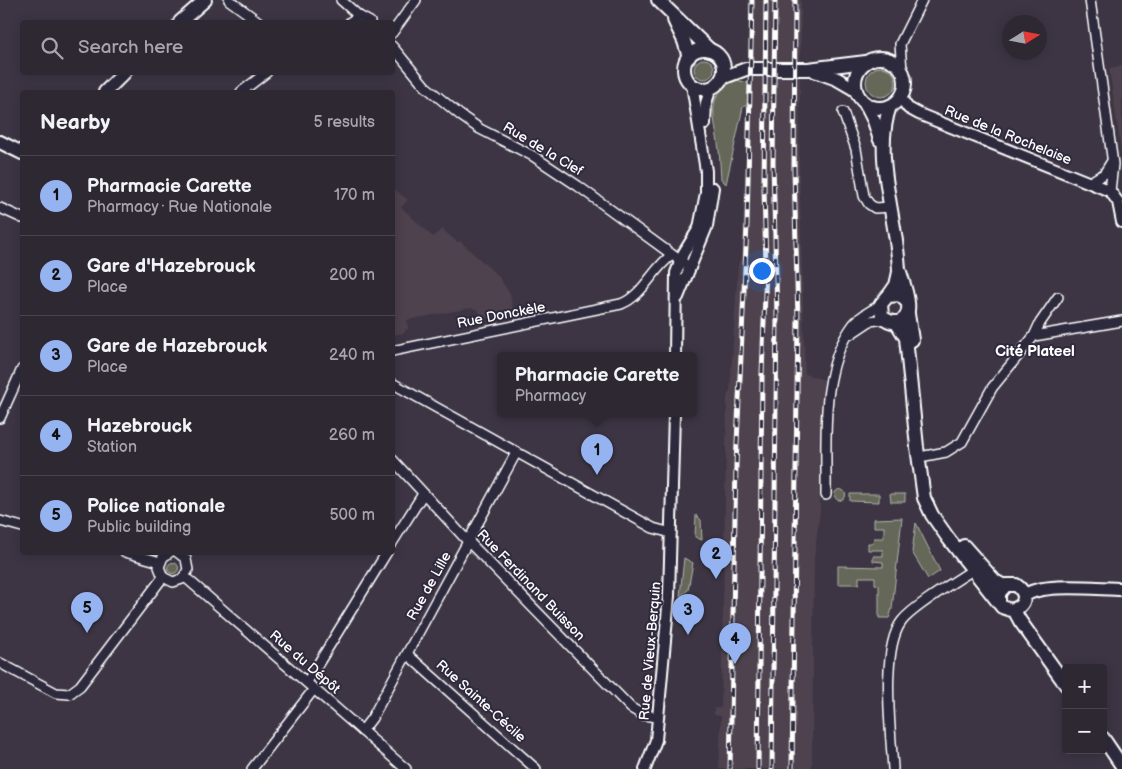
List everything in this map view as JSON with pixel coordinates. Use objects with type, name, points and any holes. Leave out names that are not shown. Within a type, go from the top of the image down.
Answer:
[{"type":"main road","points":[[182,20],[205,0]]},
{"type":"main road","points":[[658,0],[714,53],[723,66],[722,78]]},
{"type":"main road","points":[[670,13],[684,41],[689,57]]},
{"type":"main road","points":[[746,69],[714,53],[698,50],[689,57],[684,72],[692,85],[700,89],[711,88],[722,78],[746,69],[808,69],[866,62],[874,58],[887,58],[902,70],[906,84],[900,98],[890,106],[878,108],[866,103]]},
{"type":"main road","points":[[856,90],[857,73],[866,62]]},
{"type":"main road","points":[[808,69],[831,76],[856,90],[866,103],[876,125],[885,160]]},
{"type":"main road","points":[[107,90],[123,75]]},
{"type":"main road","points":[[890,106],[884,126],[885,160],[899,265],[907,308],[930,493],[940,516],[991,577],[1004,586]]},
{"type":"main road","points":[[0,142],[20,152]]},
{"type":"main road","points":[[899,265],[898,279],[885,300],[881,312],[906,338],[917,454],[924,498],[935,519],[1005,609],[1014,610],[1022,605],[1021,591]]},
{"type":"main road","points":[[885,300],[900,295],[907,308]]},
{"type":"main road","points":[[890,321],[901,321],[907,308]]},
{"type":"main road","points":[[999,602],[999,593],[1004,586],[1010,584],[1021,591],[1052,588],[1122,589]]},
{"type":"main road","points":[[1014,610],[1062,679]]},
{"type":"main road","points":[[1107,744],[1122,766]]},
{"type":"street","points":[[229,0],[256,20]]},
{"type":"street","points":[[341,0],[366,20]]},
{"type":"street","points":[[395,29],[416,0]]},
{"type":"street","points":[[902,70],[900,44],[922,0]]},
{"type":"street","points":[[1090,0],[1112,159],[1110,190],[1118,202],[1122,222]]},
{"type":"street","points":[[353,20],[359,16]]},
{"type":"street","name":"Rue de la Clef","points":[[395,50],[425,86],[460,115],[544,164],[615,212],[689,267]]},
{"type":"street","points":[[243,90],[263,75]]},
{"type":"street","points":[[676,352],[676,258],[699,228],[706,193],[704,161],[692,85]]},
{"type":"street","points":[[676,300],[706,231],[712,204],[712,177],[705,118],[706,99],[711,88]]},
{"type":"street","name":"Rue de la Rochelaise","points":[[900,98],[906,106],[916,113],[1110,190]]},
{"type":"street","points":[[843,112],[854,143],[866,200],[875,208],[891,207]]},
{"type":"street","points":[[1090,182],[1106,172],[1112,159]]},
{"type":"street","points":[[0,208],[20,217]]},
{"type":"street","name":"Rue Donckèle","points":[[395,350],[615,306],[631,299],[662,263],[676,258]]},
{"type":"street","points":[[925,456],[946,452],[962,442],[996,382],[1034,336],[1040,323],[1058,297]]},
{"type":"street","points":[[826,495],[829,396],[836,362],[847,337],[858,320],[885,300]]},
{"type":"street","points":[[847,337],[865,324],[890,321]]},
{"type":"street","points":[[1034,336],[1122,321]]},
{"type":"street","points":[[0,418],[20,373]]},
{"type":"street","points":[[395,385],[653,528],[671,533]]},
{"type":"street","name":"Rue de Vieux-Berquin","points":[[644,769],[654,746],[669,596],[674,417]]},
{"type":"street","name":"Rue de Lille","points":[[362,731],[372,718],[516,453]]},
{"type":"street","name":"Rue Ferdinand Buisson","points":[[395,462],[469,542],[631,708],[643,715],[658,717]]},
{"type":"street","points":[[395,538],[423,494]]},
{"type":"street","points":[[0,521],[20,526]]},
{"type":"street","points":[[136,555],[160,562]]},
{"type":"street","points":[[167,555],[160,562],[159,569],[163,577],[175,582],[185,577],[188,564],[181,555]]},
{"type":"street","points":[[307,682],[385,555]]},
{"type":"street","points":[[892,769],[889,665],[894,634],[908,615],[974,569]]},
{"type":"street","points":[[0,663],[56,693],[66,694],[73,692],[88,676],[163,577]]},
{"type":"street","name":"Rue du Dépôt","points":[[185,577],[406,769]]},
{"type":"street","name":"Rue Sainte-Cécile","points":[[406,654],[536,769]]},
{"type":"street","points":[[252,769],[314,689]]},
{"type":"shaded area","points":[[748,0],[801,0],[799,166],[805,374],[827,381],[822,403],[820,511],[814,559],[812,769],[719,769],[721,716],[714,715],[714,708],[721,708],[727,396],[730,391],[738,265],[742,255],[748,83]]},
{"type":"shaded area","points":[[1122,66],[1122,157],[1109,68]]},
{"type":"shaded area","points":[[395,189],[408,200],[401,207],[433,237],[442,229],[457,242],[460,241],[499,277],[510,294],[514,313],[483,319],[478,310],[471,308],[407,320],[408,329],[405,330],[405,333],[395,335]]},
{"type":"green space","points":[[704,59],[711,62],[714,69],[711,76],[704,79],[697,76],[694,69],[697,62]]},
{"type":"green space","points":[[881,67],[892,71],[896,82],[892,93],[881,97],[870,93],[866,82],[870,71]]},
{"type":"green space","points":[[737,80],[748,83],[747,105],[743,107],[726,184],[721,179],[714,106],[720,92],[727,85]]},
{"type":"green space","points":[[840,489],[846,495],[840,501],[834,495]]},
{"type":"green space","points":[[850,494],[879,494],[879,502],[850,501]]},
{"type":"green space","points":[[890,494],[905,494],[905,502],[891,502]]},
{"type":"green space","points":[[696,515],[701,520],[702,540],[695,537]]},
{"type":"green space","points":[[902,518],[892,609],[889,618],[879,618],[879,585],[875,584],[875,577],[859,577],[859,584],[838,584],[838,566],[883,567],[883,562],[873,561],[873,556],[883,556],[883,550],[868,550],[868,543],[873,543],[874,538],[884,538],[884,527],[874,527],[874,519]]},
{"type":"green space","points":[[916,523],[940,571],[928,579],[912,552]]},
{"type":"green space","points":[[684,558],[693,563],[688,590],[680,596]]},
{"type":"green space","points":[[173,562],[179,568],[173,574],[167,568]]},
{"type":"railway","points":[[730,769],[736,465],[747,225],[752,0]]},
{"type":"railway","points":[[758,769],[762,374],[766,268],[764,187],[766,0]]},
{"type":"railway","points":[[772,769],[777,316],[773,163],[775,0]]},
{"type":"railway","points":[[792,769],[798,319],[794,170],[795,0]]},
{"type":"place","name":"Pharmacie Carette","points":[[597,475]]},
{"type":"place","name":"Gare d'Hazebrouck","points":[[716,579]]},
{"type":"place","name":"Police nationale","points":[[87,633]]},
{"type":"place","name":"Gare de Hazebrouck","points":[[688,635]]},
{"type":"place","name":"Hazebrouck","points":[[735,664]]},
{"type":"district","name":"Cité Plateel","points":[[1035,351]]}]
